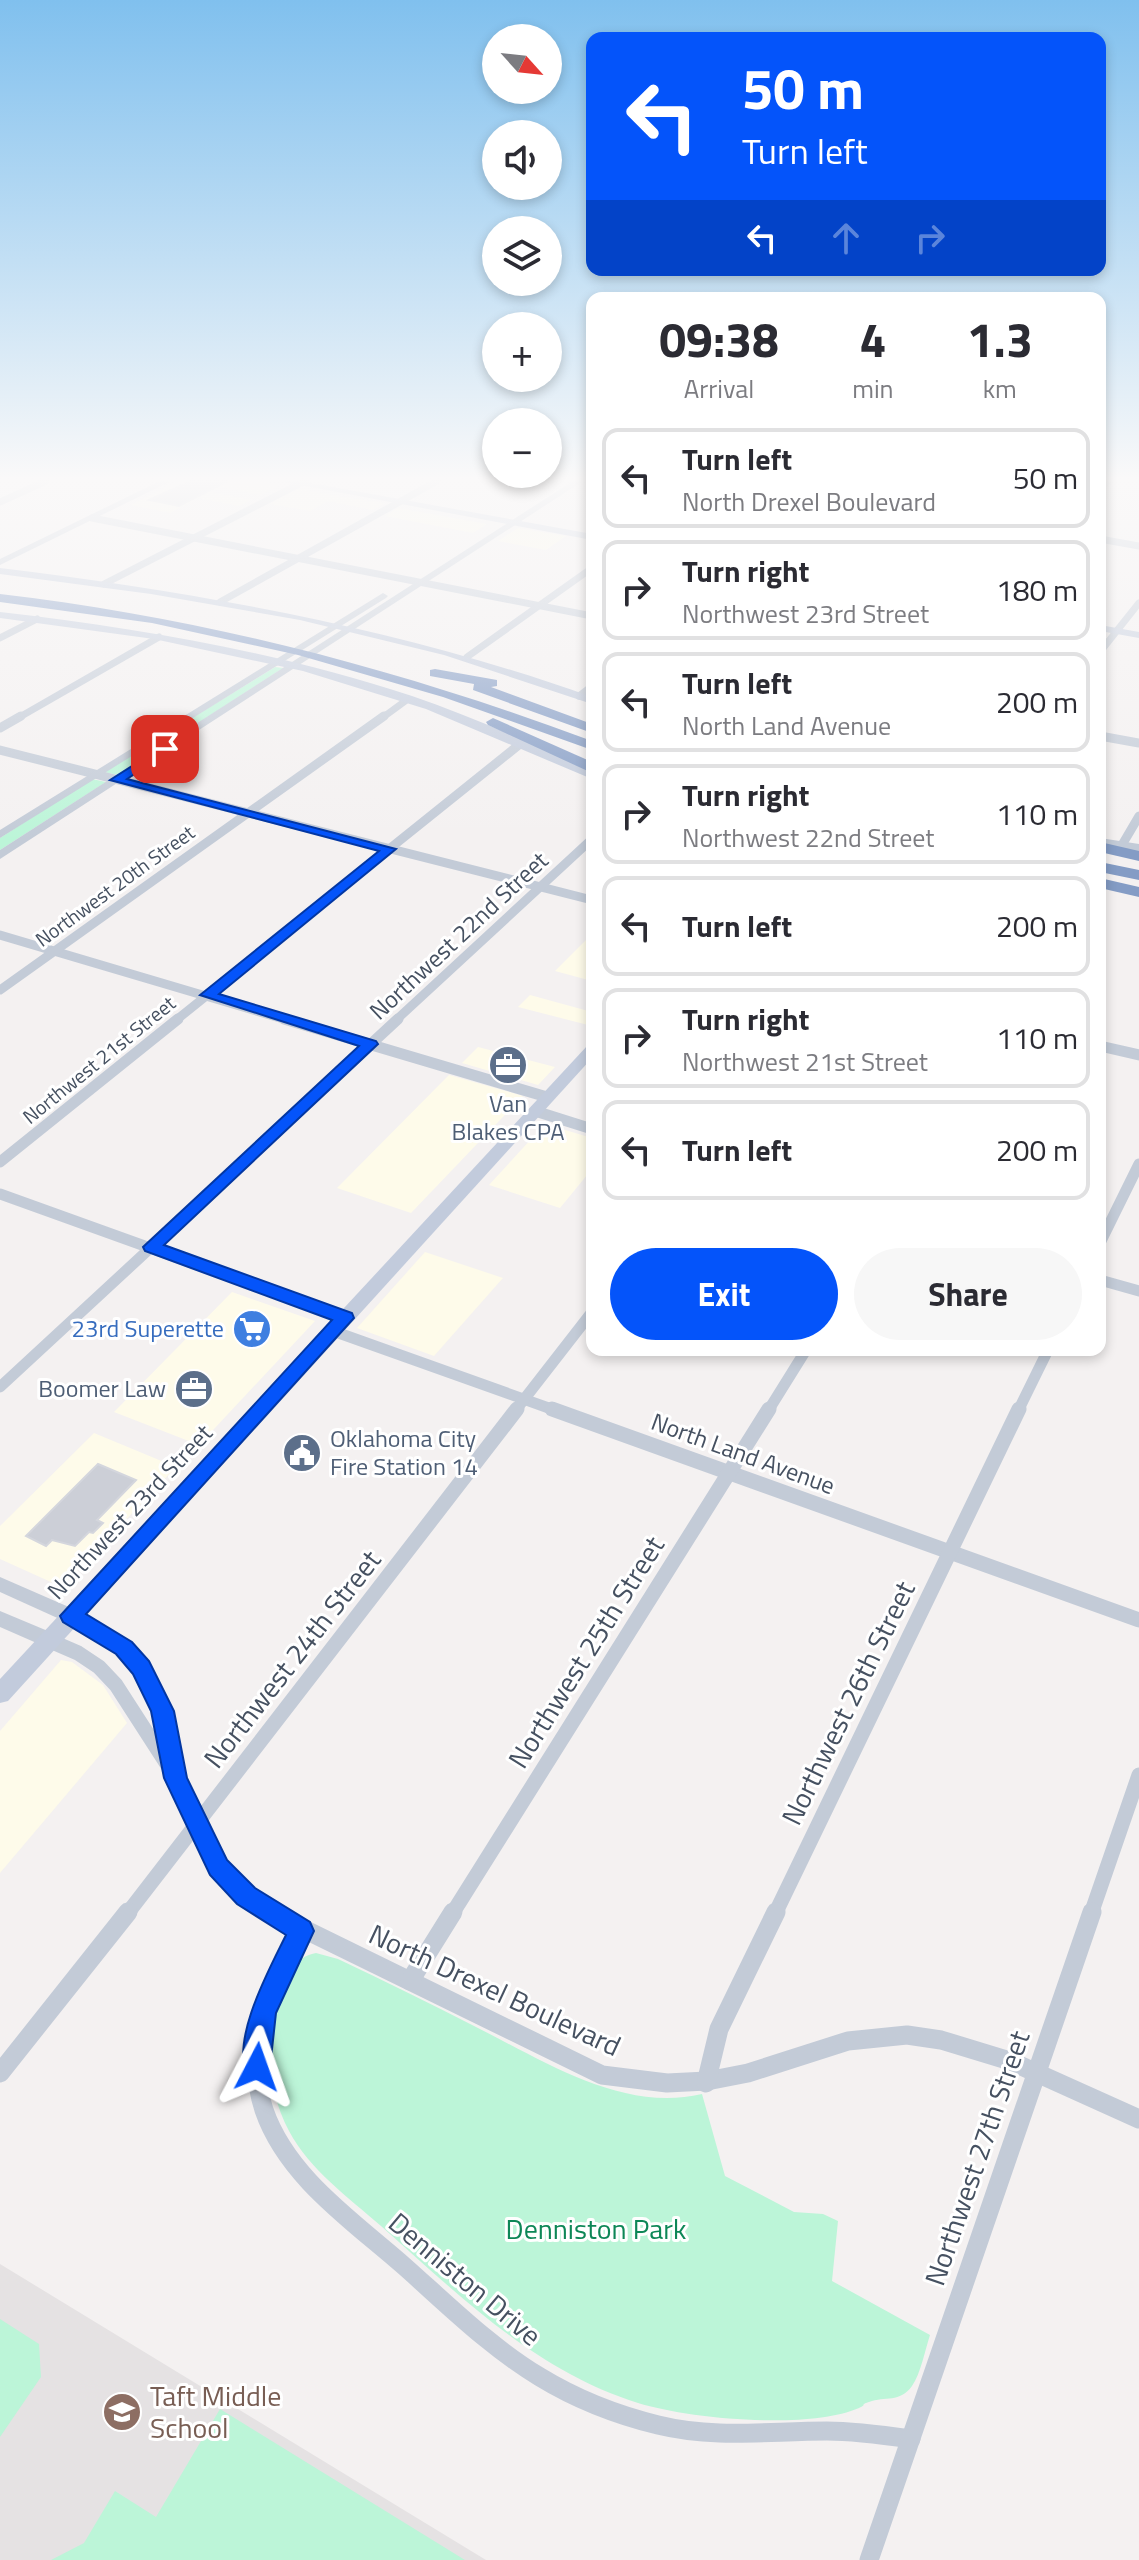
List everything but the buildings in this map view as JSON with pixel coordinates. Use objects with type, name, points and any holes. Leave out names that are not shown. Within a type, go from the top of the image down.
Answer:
[{"type":"highway","points":[[16,600],[211,630],[391,674],[586,744]]},
{"type":"highway","points":[[92,600],[185,613],[349,648]]},
{"type":"highway","points":[[586,710],[497,684],[428,671],[586,727]]},
{"type":"highway","points":[[391,674],[586,765]]},
{"type":"highway","points":[[1106,846],[1139,856]]},
{"type":"highway","points":[[1106,868],[1139,875]]},
{"type":"highway","points":[[1106,884],[1139,892]]},
{"type":"highway","points":[[1106,897],[1139,903]]},
{"type":"main road","points":[[210,600],[467,657],[586,699]]},
{"type":"main road","points":[[0,615],[159,637],[287,663],[408,699],[586,772]]},
{"type":"main road","points":[[1106,629],[1139,635]]},
{"type":"main road","name":"Northwest 23rd Street","points":[[0,1694],[586,1055]]},
{"type":"street","points":[[0,855],[379,600]]},
{"type":"street","points":[[0,835],[96,774],[391,600]]},
{"type":"street","points":[[516,600],[586,615]]},
{"type":"street","points":[[467,657],[546,600]]},
{"type":"street","points":[[1106,645],[1139,603]]},
{"type":"street","points":[[0,638],[37,619]]},
{"type":"street","points":[[0,728],[159,637]]},
{"type":"street","points":[[579,696],[586,691]]},
{"type":"street","name":"Northwest 20th Street","points":[[0,990],[408,699]]},
{"type":"street","points":[[1106,737],[1139,743]]},
{"type":"street","name":"Northwest 21st Street","points":[[0,1162],[520,744]]},
{"type":"street","points":[[0,750],[586,898]]},
{"type":"street","points":[[1122,845],[1139,816]]},
{"type":"street","points":[[1106,844],[1139,848]]},
{"type":"street","name":"Northwest 22nd Street","points":[[0,1387],[586,845]]},
{"type":"street","points":[[0,935],[547,1097]]},
{"type":"street","points":[[1106,1047],[1139,1055]]},
{"type":"street","points":[[535,1111],[586,1127]]},
{"type":"street","points":[[1106,1231],[1139,1164]]},
{"type":"street","name":"North Land Avenue","points":[[0,1194],[152,1247],[524,1399],[1139,1620]]},
{"type":"street","points":[[1106,1282],[1139,1291]]},
{"type":"street","name":"Northwest 24th Street","points":[[0,2073],[196,1826],[586,1320]]},
{"type":"street","name":"Northwest 25th Street","points":[[410,1981],[802,1356]]},
{"type":"street","name":"Northwest 26th Street","points":[[706,2083],[719,2029],[1045,1356]]},
{"type":"street","points":[[0,1584],[71,1616]]},
{"type":"street","name":"North Drexel Boulevard","points":[[71,1616],[124,1648],[141,1668],[162,1711],[176,1778]]},
{"type":"street","name":"North Drexel Boulevard","points":[[0,1619],[78,1653],[99,1667],[116,1685],[176,1778],[196,1826],[219,1867],[246,1896],[301,1931],[602,2075],[652,2085],[706,2083],[769,2067],[830,2045],[877,2035],[930,2037],[1011,2061],[1139,2119]]},
{"type":"street","name":"Northwest 27th Street","points":[[869,2560],[1139,1775]]},
{"type":"street","name":"Denniston Drive","points":[[301,1931],[270,1993],[258,2032],[259,2085],[272,2126],[316,2188],[489,2341],[579,2398],[660,2425],[746,2437],[842,2431],[911,2439]]},
{"type":"shaded area","points":[[586,940],[586,979],[555,971]]},
{"type":"shaded area","points":[[530,995],[586,1010],[586,1024],[518,1007]]},
{"type":"shaded area","name":"Van Blakes CPA","points":[[478,1047],[555,1067],[538,1085],[462,1063]]},
{"type":"shaded area","points":[[449,1075],[523,1096],[411,1213],[337,1188]]},
{"type":"shaded area","points":[[545,1124],[586,1136],[586,1176],[560,1208],[489,1185]]},
{"type":"shaded area","points":[[425,1252],[503,1278],[434,1356],[357,1328]]},
{"type":"shaded area","points":[[232,1292],[315,1321],[199,1445],[114,1412]]},
{"type":"shaded area","points":[[94,1433],[176,1467],[62,1587],[0,1559],[0,1526]]},
{"type":"shaded area","points":[[61,1660],[72,1662],[103,1685],[127,1723],[0,1873],[0,1731]]},
{"type":"shaded area","name":"Taft Middle School","points":[[0,2264],[486,2560],[0,2560]]},
{"type":"green space","points":[[275,667],[283,668],[118,775],[104,772]]},
{"type":"green space","points":[[92,779],[106,782],[0,850],[0,838]]},
{"type":"green space","name":"Denniston Park","points":[[316,1953],[356,1967],[584,2080],[642,2096],[672,2098],[702,2094],[725,2176],[794,2212],[823,2214],[838,2221],[832,2281],[930,2335],[912,2386],[897,2397],[875,2400],[837,2415],[810,2419],[749,2420],[687,2414],[638,2403],[601,2389],[566,2372],[500,2329],[330,2182],[307,2158],[289,2131],[272,2082],[271,2030],[274,2013],[293,1969],[302,1959]]},
{"type":"green space","points":[[0,2319],[39,2344],[41,2377],[0,2437]]},
{"type":"green space","points":[[220,2409],[465,2560],[51,2560],[84,2543],[115,2491],[156,2517]]},
{"type":"place","name":"Van Blakes CPA","points":[[508,1065]]},
{"type":"place","name":"23rd Superette","points":[[252,1329]]},
{"type":"place","name":"Boomer Law","points":[[194,1389]]},
{"type":"place","name":"Oklahoma City Fire Station 14","points":[[302,1453]]},
{"type":"place","name":"Taft Middle School","points":[[122,2412]]},
{"type":"route","points":[[165,749],[116,780],[389,849],[208,995],[370,1044],[152,1247],[345,1318],[71,1616],[124,1648],[141,1668],[162,1711],[176,1778],[196,1826],[219,1867],[246,1896],[301,1931],[263,2012],[258,2032],[257,2067]]}]
